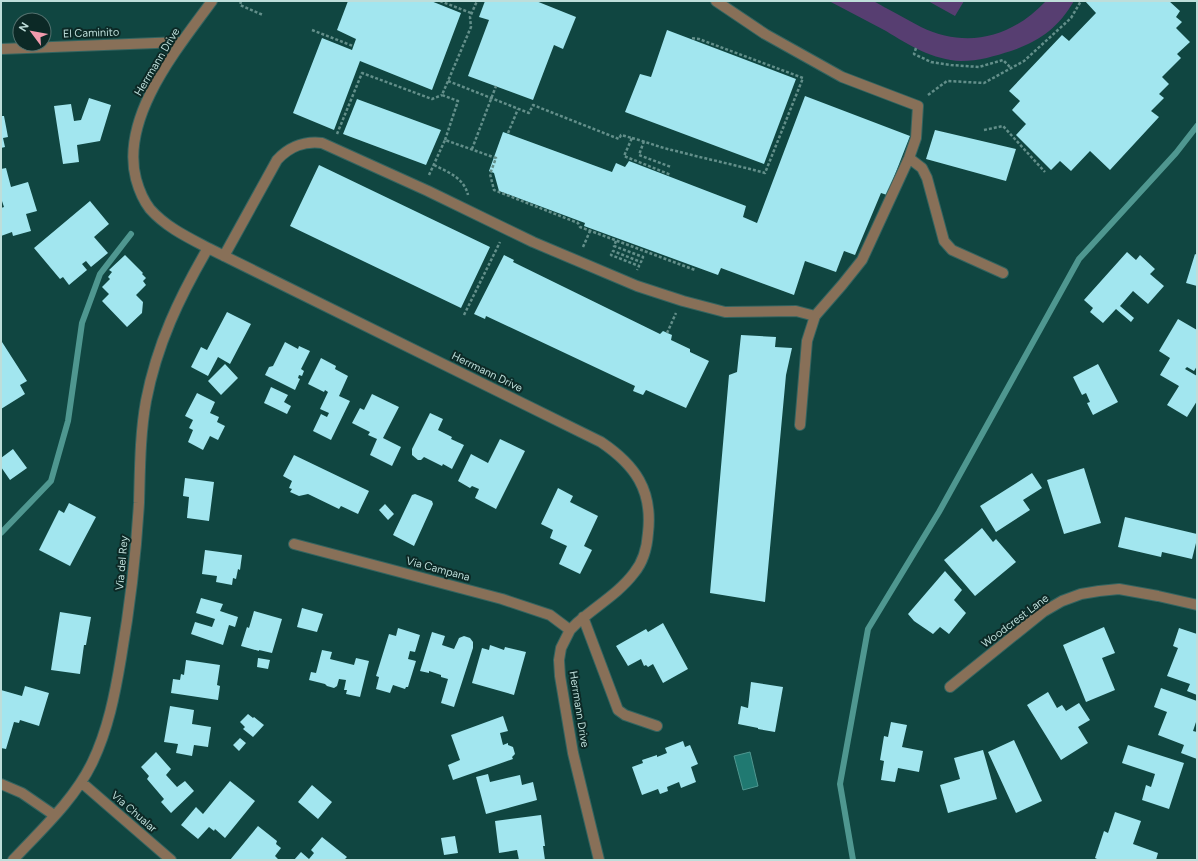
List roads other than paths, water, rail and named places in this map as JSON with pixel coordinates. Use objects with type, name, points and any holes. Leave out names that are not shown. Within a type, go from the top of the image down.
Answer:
[{"type":"street","name":"Herrmann Drive","points":[[212,1],[181,42],[150,95],[137,126],[134,150],[134,171],[139,191],[150,208],[163,222],[208,248],[601,442],[612,449],[628,464],[643,485],[648,503],[649,527],[647,545],[641,563],[627,581],[570,630],[561,648],[559,660],[560,676],[574,753],[599,860]]},
{"type":"street","points":[[716,1],[765,34],[842,77],[918,106],[916,138],[909,158],[862,260],[815,316],[807,341],[800,425]]},
{"type":"street","name":"El Caminito","points":[[1,49],[181,42]]},
{"type":"street","points":[[224,256],[277,160],[282,154],[296,145],[314,142],[332,147],[424,189],[533,242],[632,283],[682,300],[725,312],[796,311],[815,316]]},
{"type":"street","points":[[909,158],[922,168],[927,178],[944,241],[952,250],[1002,273]]},
{"type":"street","name":"Via del Rey","points":[[13,860],[54,815],[81,782],[92,763],[100,744],[115,696],[130,610],[135,564],[143,429],[152,372],[176,306],[208,248]]},
{"type":"street","name":"Via Campana","points":[[294,544],[502,599],[550,614],[570,630]]},
{"type":"street","name":"Woodcrest Lane","points":[[950,687],[1042,612],[1062,601],[1081,594],[1119,589],[1197,605]]},
{"type":"street","points":[[584,617],[618,710],[657,726]]},
{"type":"street","name":"Via Chualar","points":[[81,782],[171,860]]},
{"type":"street","points":[[1,784],[22,793],[54,815]]},
{"type":"water","points":[[750,752],[758,786],[743,790],[734,756]]},
{"type":"waterway","points":[[853,860],[840,784],[868,629],[939,512],[1079,259],[1176,153],[1197,126]]},
{"type":"waterway","points":[[1,533],[51,481],[68,421],[82,323],[100,274],[131,234]]}]
